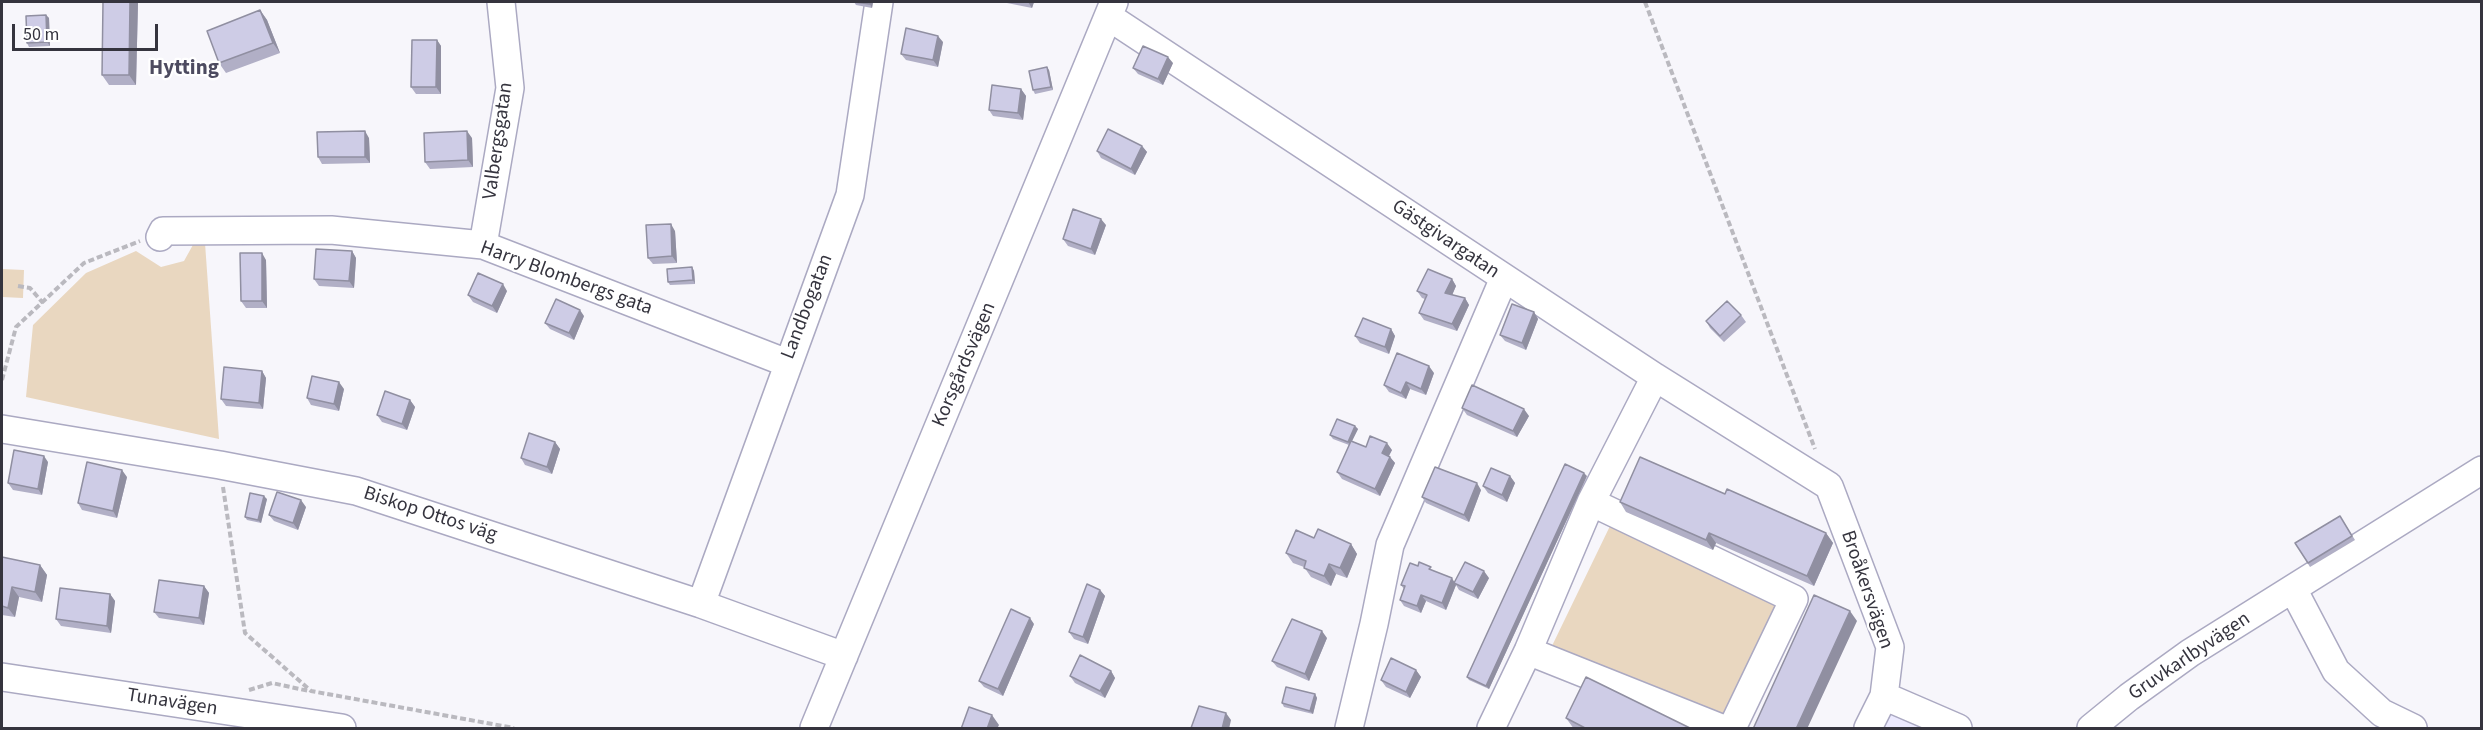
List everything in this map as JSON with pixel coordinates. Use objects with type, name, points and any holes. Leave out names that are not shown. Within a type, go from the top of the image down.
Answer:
[{"type":"street","name":"Valbergsgatan","points":[[483,245],[510,88],[501,2]]},
{"type":"street","name":"Landbogatan","points":[[701,604],[850,195],[879,2]]},
{"type":"street","name":"Gästgivargatan","points":[[1111,9],[1504,278],[1390,545],[1349,729]]},
{"type":"street","name":"Korsgårdsvägen","points":[[814,729],[1111,9]]},
{"type":"street","name":"Harry Blombergs gata","points":[[162,234],[331,230],[483,245],[787,363]]},
{"type":"street","points":[[1491,729],[1528,651],[1591,502],[1655,377],[1504,278]]},
{"type":"street","name":"Broåkersvägen","points":[[1655,377],[1829,486],[1890,647],[1884,696],[1868,729]]},
{"type":"street","name":"Biskop Ottos väg","points":[[2,429],[220,465],[356,491],[701,604],[844,656]]},
{"type":"street","name":"Gruvkarlbyvägen","points":[[2091,729],[2129,697],[2190,653],[2481,470]]},
{"type":"street","points":[[1591,502],[1794,599],[1732,729]]},
{"type":"street","points":[[2293,590],[2336,671],[2382,713],[2413,729]]},
{"type":"street","points":[[1528,651],[1721,729]]},
{"type":"street","name":"Tunavägen","points":[[2,677],[342,729]]},
{"type":"street","points":[[1884,696],[1958,729]]},
{"type":"path","points":[[1645,2],[1817,453]]},
{"type":"path","points":[[2,380],[16,327],[84,263],[162,234]]},
{"type":"path","points":[[18,286],[30,288],[43,303]]},
{"type":"path","points":[[220,465],[245,633],[311,691]]},
{"type":"path","points":[[241,692],[272,683],[514,729]]},
{"type":"shaded area","points":[[194,243],[205,243],[219,439],[26,397],[33,325],[86,273],[136,251],[161,267],[184,261]]},
{"type":"shaded area","points":[[2,269],[24,270],[23,298],[2,297]]},
{"type":"shaded area","points":[[1610,526],[1782,605],[1723,723],[1550,650]]},
{"type":"shaded area","points":[[1893,709],[1935,728],[1884,728]]},
{"type":"building","points":[[103,2],[130,2],[129,75],[102,75]]},
{"type":"building","points":[[260,10],[273,43],[219,63],[207,31]]},
{"type":"building","points":[[46,15],[47,42],[27,43],[26,16]]},
{"type":"building","points":[[906,28],[938,36],[933,60],[901,54]]},
{"type":"building","points":[[412,40],[437,40],[436,87],[411,87]]},
{"type":"building","points":[[1143,46],[1168,57],[1158,79],[1133,68]]},
{"type":"building","points":[[1047,67],[1051,87],[1033,90],[1029,71]]},
{"type":"building","points":[[992,85],[1021,89],[1018,113],[989,110]]},
{"type":"building","points":[[1108,129],[1142,146],[1131,169],[1097,151]]},
{"type":"building","points":[[365,131],[365,157],[318,157],[317,132]]},
{"type":"building","points":[[467,131],[468,160],[425,162],[424,133]]},
{"type":"building","points":[[1073,209],[1101,219],[1091,249],[1063,239]]},
{"type":"building","points":[[671,224],[672,256],[648,258],[646,225]]},
{"type":"building","points":[[316,249],[352,251],[349,281],[314,279]]},
{"type":"building","points":[[240,253],[262,253],[262,301],[241,301]]},
{"type":"building","points":[[692,267],[693,280],[668,282],[667,269]]},
{"type":"building","points":[[1428,269],[1452,279],[1445,293],[1465,298],[1452,324],[1419,313],[1427,295],[1417,291]]},
{"type":"building","points":[[478,273],[503,284],[492,306],[468,295]]},
{"type":"building","points":[[556,299],[580,310],[569,333],[545,323]]},
{"type":"building","points":[[1727,301],[1741,315],[1720,336],[1706,321]]},
{"type":"building","points":[[1512,304],[1534,312],[1522,343],[1500,335]]},
{"type":"building","points":[[1363,318],[1391,329],[1385,347],[1355,336]]},
{"type":"building","points":[[1397,353],[1429,366],[1421,389],[1406,382],[1401,393],[1384,385]]},
{"type":"building","points":[[224,367],[262,371],[259,403],[221,399]]},
{"type":"building","points":[[312,376],[339,382],[334,404],[307,398]]},
{"type":"building","points":[[1472,385],[1524,409],[1513,431],[1462,408]]},
{"type":"building","points":[[385,391],[410,400],[402,424],[377,415]]},
{"type":"building","points":[[1337,419],[1355,426],[1348,442],[1330,435]]},
{"type":"building","points":[[529,433],[555,442],[547,467],[521,458]]},
{"type":"building","points":[[1370,436],[1387,443],[1382,453],[1390,457],[1375,489],[1337,472],[1351,441],[1366,447]]},
{"type":"building","points":[[14,450],[44,456],[38,489],[8,483]]},
{"type":"building","points":[[1640,457],[1725,494],[1727,489],[1826,533],[1807,576],[1709,533],[1706,540],[1620,502]]},
{"type":"building","points":[[87,462],[122,470],[113,511],[78,503]]},
{"type":"building","points":[[1565,464],[1584,473],[1486,686],[1467,677]]},
{"type":"building","points":[[1435,467],[1477,483],[1464,515],[1422,497]]},
{"type":"building","points":[[1491,468],[1510,476],[1502,495],[1483,486]]},
{"type":"building","points":[[277,492],[301,500],[293,523],[269,515]]},
{"type":"building","points":[[250,493],[264,496],[258,520],[245,517]]},
{"type":"building","points":[[2340,516],[2352,536],[2308,563],[2295,543]]},
{"type":"building","points":[[1318,529],[1351,544],[1340,568],[1329,564],[1324,576],[1304,568],[1306,561],[1286,553],[1296,530],[1314,538]]},
{"type":"building","points":[[2,557],[40,565],[35,592],[12,587],[8,608],[2,606]]},
{"type":"building","points":[[1419,562],[1431,567],[1429,569],[1452,578],[1442,603],[1421,595],[1417,606],[1400,600],[1405,586],[1401,585],[1410,563],[1418,566]]},
{"type":"building","points":[[1465,562],[1484,571],[1473,592],[1454,583]]},
{"type":"building","points":[[159,580],[204,586],[199,618],[154,612]]},
{"type":"building","points":[[1087,584],[1100,590],[1083,637],[1069,632]]},
{"type":"building","points":[[60,588],[110,594],[107,626],[56,619]]},
{"type":"building","points":[[1814,595],[1850,611],[1796,729],[1753,729]]},
{"type":"building","points":[[1011,609],[1030,618],[998,689],[979,681]]},
{"type":"building","points":[[1292,619],[1322,631],[1305,674],[1272,661]]},
{"type":"building","points":[[1080,655],[1111,671],[1100,691],[1070,676]]},
{"type":"building","points":[[1391,658],[1416,670],[1406,692],[1381,680]]},
{"type":"building","points":[[1586,677],[1692,729],[1587,729],[1566,718]]},
{"type":"building","points":[[1286,687],[1315,694],[1310,711],[1282,703]]},
{"type":"building","points":[[1199,706],[1226,713],[1222,729],[1191,728]]},
{"type":"building","points":[[969,707],[992,715],[987,729],[961,729]]},
{"type":"district","name":"Hytting","points":[[184,69]]}]
